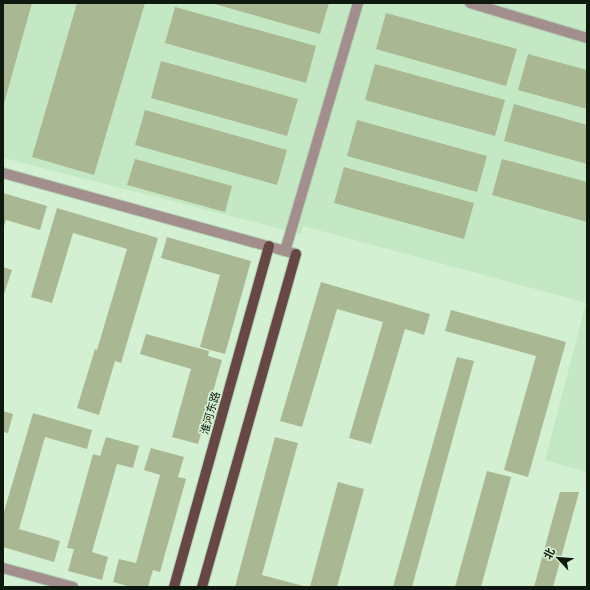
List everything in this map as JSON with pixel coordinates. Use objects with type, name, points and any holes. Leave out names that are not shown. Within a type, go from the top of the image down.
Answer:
[{"type":"main road","name":"淮河东路","points":[[174,587],[269,246]]},
{"type":"main road","points":[[202,587],[296,254]]},
{"type":"street","points":[[285,251],[358,3]]},
{"type":"street","points":[[470,3],[587,38]]},
{"type":"street","points":[[3,173],[296,254]]},
{"type":"street","points":[[3,568],[73,587]]},
{"type":"shaded area","points":[[3,3],[587,3],[587,472],[545,460],[586,303],[303,226],[301,234],[3,158]]},
{"type":"building","points":[[3,3],[32,3],[3,107]]},
{"type":"building","points":[[77,3],[145,3],[94,175],[32,157]]},
{"type":"building","points":[[211,3],[329,3],[320,34]]},
{"type":"building","points":[[175,7],[316,46],[306,83],[165,43]]},
{"type":"building","points":[[386,13],[517,49],[506,86],[376,49]]},
{"type":"building","points":[[528,54],[587,70],[587,109],[518,90]]},
{"type":"building","points":[[161,61],[298,99],[287,136],[151,98]]},
{"type":"building","points":[[375,64],[505,100],[495,136],[365,100]]},
{"type":"building","points":[[514,104],[587,125],[587,164],[504,141]]},
{"type":"building","points":[[145,110],[287,150],[277,185],[135,145]]},
{"type":"building","points":[[357,120],[487,156],[477,192],[347,156]]},
{"type":"building","points":[[135,159],[232,186],[225,212],[127,185]]},
{"type":"building","points":[[502,159],[587,182],[587,222],[492,195]]},
{"type":"building","points":[[344,167],[474,203],[464,239],[334,203]]},
{"type":"building","points":[[3,193],[47,206],[40,230],[6,220],[3,229]]},
{"type":"building","points":[[57,208],[158,238],[121,363],[115,361],[99,415],[77,408],[95,349],[97,350],[127,249],[73,233],[52,303],[31,297]]},
{"type":"building","points":[[167,237],[251,261],[225,354],[200,347],[220,275],[161,258]]},
{"type":"building","points":[[3,267],[12,270],[4,294],[3,294]]},
{"type":"building","points":[[321,282],[430,314],[424,335],[405,329],[371,444],[349,438],[383,322],[337,309],[302,427],[280,421]]},
{"type":"building","points":[[451,310],[566,342],[528,477],[504,470],[536,356],[445,331]]},
{"type":"building","points":[[146,334],[209,351],[208,356],[222,360],[198,444],[172,437],[191,369],[140,354]]},
{"type":"building","points":[[457,357],[474,361],[412,587],[393,587]]},
{"type":"building","points":[[3,411],[13,414],[8,433],[3,432]]},
{"type":"building","points":[[33,413],[92,430],[87,449],[45,437],[19,529],[60,541],[54,562],[3,547],[3,515]]},
{"type":"building","points":[[106,437],[139,446],[133,468],[117,464],[92,552],[108,557],[102,580],[68,571],[74,549],[67,548],[93,454],[100,456]]},
{"type":"building","points":[[275,437],[298,443],[262,575],[307,587],[235,587]]},
{"type":"building","points":[[151,448],[184,457],[178,477],[186,479],[160,572],[153,570],[148,587],[131,587],[113,582],[119,559],[136,563],[160,475],[144,470]]},
{"type":"building","points":[[487,471],[511,477],[481,587],[455,587]]},
{"type":"building","points":[[338,482],[364,489],[337,587],[310,587]]},
{"type":"building","points":[[560,492],[579,492],[553,587],[534,587]]}]
